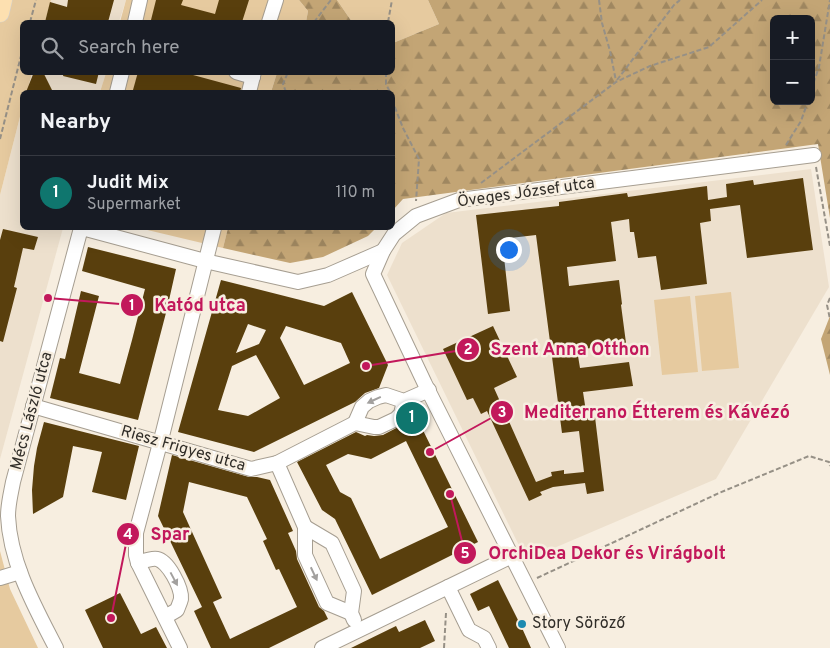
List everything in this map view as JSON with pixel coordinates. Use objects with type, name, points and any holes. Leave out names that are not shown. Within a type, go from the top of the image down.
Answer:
[{"type":"main road","points":[[0,13],[3,0]]},
{"type":"street","points":[[135,20],[140,0]]},
{"type":"street","points":[[270,20],[276,0]]},
{"type":"street","points":[[118,90],[121,75]]},
{"type":"street","points":[[250,90],[254,75]]},
{"type":"street","name":"Öveges József utca","points":[[558,648],[429,390],[374,274],[383,251],[394,234],[416,216],[459,200],[814,154]]},
{"type":"street","name":"Mécs László utca","points":[[56,648],[20,572],[11,541],[8,515],[13,482],[81,230]]},
{"type":"street","points":[[89,230],[205,261],[298,282],[328,275],[383,251]]},
{"type":"street","points":[[180,648],[138,563],[136,533],[213,230]]},
{"type":"street","points":[[404,400],[400,414],[396,419],[379,427],[355,423],[362,407],[369,401],[386,395],[404,400],[429,390]]},
{"type":"street","name":"Riesz Frigyes utca","points":[[33,406],[251,469],[276,463],[355,423]]},
{"type":"street","points":[[276,463],[305,527],[305,555],[328,603],[351,613]]},
{"type":"street","points":[[305,527],[332,543],[354,591],[351,613],[358,630]]},
{"type":"street","points":[[322,648],[512,556]]},
{"type":"street","points":[[138,563],[154,558],[161,560],[167,566],[178,586],[181,598],[177,610],[165,617]]},
{"type":"street","points":[[0,578],[20,572]]},
{"type":"street","points":[[448,587],[469,630],[484,638],[489,648]]},
{"type":"path","points":[[31,20],[36,0]]},
{"type":"path","points":[[315,20],[330,0]]},
{"type":"path","points":[[388,20],[392,0]]},
{"type":"path","points":[[599,0],[602,22],[616,82]]},
{"type":"path","points":[[616,82],[674,5],[680,0]]},
{"type":"path","points":[[459,200],[616,82],[650,66],[709,47],[762,0]]},
{"type":"path","points":[[815,78],[819,67],[830,0]]},
{"type":"path","points":[[0,139],[20,60]]},
{"type":"path","points":[[285,90],[283,84],[287,75]]},
{"type":"path","points":[[386,75],[386,84],[389,90]]},
{"type":"path","points":[[776,159],[801,120],[807,105]]},
{"type":"path","points":[[395,108],[403,128],[420,159],[416,192],[416,216]]},
{"type":"path","points":[[814,154],[830,246]]},
{"type":"path","points":[[830,298],[827,305],[830,319]]},
{"type":"path","points":[[525,583],[719,493],[809,456],[830,463]]},
{"type":"path","points":[[444,648],[446,613]]},
{"type":"shaded area","points":[[0,0],[51,0],[46,20],[20,20],[20,75],[31,75],[28,90],[20,90],[20,117],[0,195]]},
{"type":"shaded area","points":[[51,0],[126,0],[120,20],[46,20]]},
{"type":"shaded area","points":[[126,0],[299,0],[308,11],[306,20],[121,20]]},
{"type":"shaded area","points":[[337,0],[428,0],[439,24],[395,42],[395,20],[351,20]]},
{"type":"shaded area","points":[[31,75],[105,75],[101,90],[28,90]]},
{"type":"shaded area","points":[[105,75],[276,75],[272,90],[101,90]]},
{"type":"shaded area","points":[[20,117],[20,230],[62,230],[0,459],[0,195]]},
{"type":"shaded area","points":[[811,169],[829,287],[716,479],[526,560],[387,275],[402,243],[446,213]]},
{"type":"shaded area","points":[[147,230],[228,230],[223,248]]},
{"type":"shaded area","points":[[731,292],[739,368],[702,371],[695,296]]},
{"type":"shaded area","points":[[690,296],[698,372],[662,375],[654,300]]},
{"type":"shaded area","points":[[0,551],[10,589],[38,648],[0,648]]},
{"type":"green space","points":[[299,0],[337,0],[351,20],[306,20],[308,11]]},
{"type":"green space","points":[[428,0],[830,0],[830,218],[818,144],[403,199],[395,208],[395,90],[272,90],[276,75],[395,75],[395,42],[439,24]]},
{"type":"green space","points":[[228,230],[374,230],[368,236],[323,257],[290,263],[223,248]]},
{"type":"green space","points":[[830,316],[830,375],[821,339]]},
{"type":"building","points":[[68,0],[114,0],[109,20],[46,20],[50,2],[67,7]]},
{"type":"building","points":[[156,0],[183,0],[181,5],[215,14],[219,0],[249,0],[243,20],[151,20]]},
{"type":"building","points":[[33,75],[44,75],[52,90],[27,90]]},
{"type":"building","points":[[63,75],[98,75],[96,84]]},
{"type":"building","points":[[137,75],[193,75],[241,88],[240,90],[133,90]]},
{"type":"building","points":[[803,178],[813,250],[747,258],[740,205],[710,209],[711,221],[700,223],[707,284],[661,290],[656,256],[638,258],[634,232],[630,232],[629,219],[611,222],[616,261],[567,267],[569,286],[619,280],[626,343],[577,350],[580,368],[629,362],[633,386],[583,392],[587,418],[595,417],[604,491],[587,494],[585,483],[553,487],[540,492],[542,495],[529,501],[487,411],[481,414],[473,398],[467,400],[443,349],[493,326],[517,377],[494,388],[536,482],[552,476],[551,472],[564,470],[564,474],[584,472],[579,431],[562,433],[536,235],[502,239],[510,311],[488,314],[476,215],[559,206],[559,202],[627,193],[628,197],[707,186],[708,200],[727,197],[726,184],[753,180],[754,185]]},
{"type":"building","points":[[3,229],[38,237],[34,250],[23,248],[14,287],[17,288],[3,342],[0,341],[0,240]]},
{"type":"building","points":[[88,247],[176,269],[138,420],[50,398],[60,358],[65,359],[81,291],[99,296],[79,373],[120,384],[145,289],[82,271]]},
{"type":"building","points":[[221,280],[324,306],[352,292],[388,365],[379,388],[365,393],[355,402],[254,452],[178,432]],"holes":[[[248,324],[266,330],[259,344],[236,353]],[[286,326],[341,343],[350,363],[304,385],[280,338]],[[256,355],[280,398],[248,416],[218,410],[232,366]]]},
{"type":"building","points":[[414,412],[478,542],[372,595],[335,519],[322,510],[297,462],[356,432],[365,436],[383,435],[402,425],[408,420],[410,414]],"holes":[[[406,441],[448,527],[380,559],[351,498],[340,492],[326,465],[348,454],[371,459]]]},
{"type":"building","points":[[44,422],[139,446],[126,500],[92,492],[102,452],[73,446],[63,497],[33,514],[34,466]]},
{"type":"building","points":[[172,455],[249,477],[270,480],[293,531],[288,533],[296,551],[297,559],[319,607],[324,611],[328,619],[269,648],[211,648],[194,611],[202,607],[158,516]],"holes":[[[189,482],[247,497],[267,539],[263,541],[276,570],[279,569],[297,607],[230,639],[213,602],[222,598],[183,512]]]},
{"type":"building","points":[[498,580],[531,648],[509,648],[489,606],[478,611],[470,594]]},
{"type":"building","points":[[120,593],[141,634],[156,627],[167,648],[103,648],[85,610]]},
{"type":"building","points":[[425,620],[435,641],[420,648],[351,648],[396,626],[399,632]]},
{"type":"place","name":"Katód utca","points":[[48,298]]},
{"type":"place","name":"Szent Anna Otthon","points":[[366,366]]},
{"type":"place","name":"Judit Mix","points":[[412,418]]},
{"type":"place","name":"Mediterrano Étterem és Kávézó","points":[[430,452]]},
{"type":"place","name":"OrchiDea Dekor és Virágbolt","points":[[450,494]]},
{"type":"place","name":"Spar","points":[[111,618]]},
{"type":"place","name":"Story Söröző","points":[[522,624]]}]
